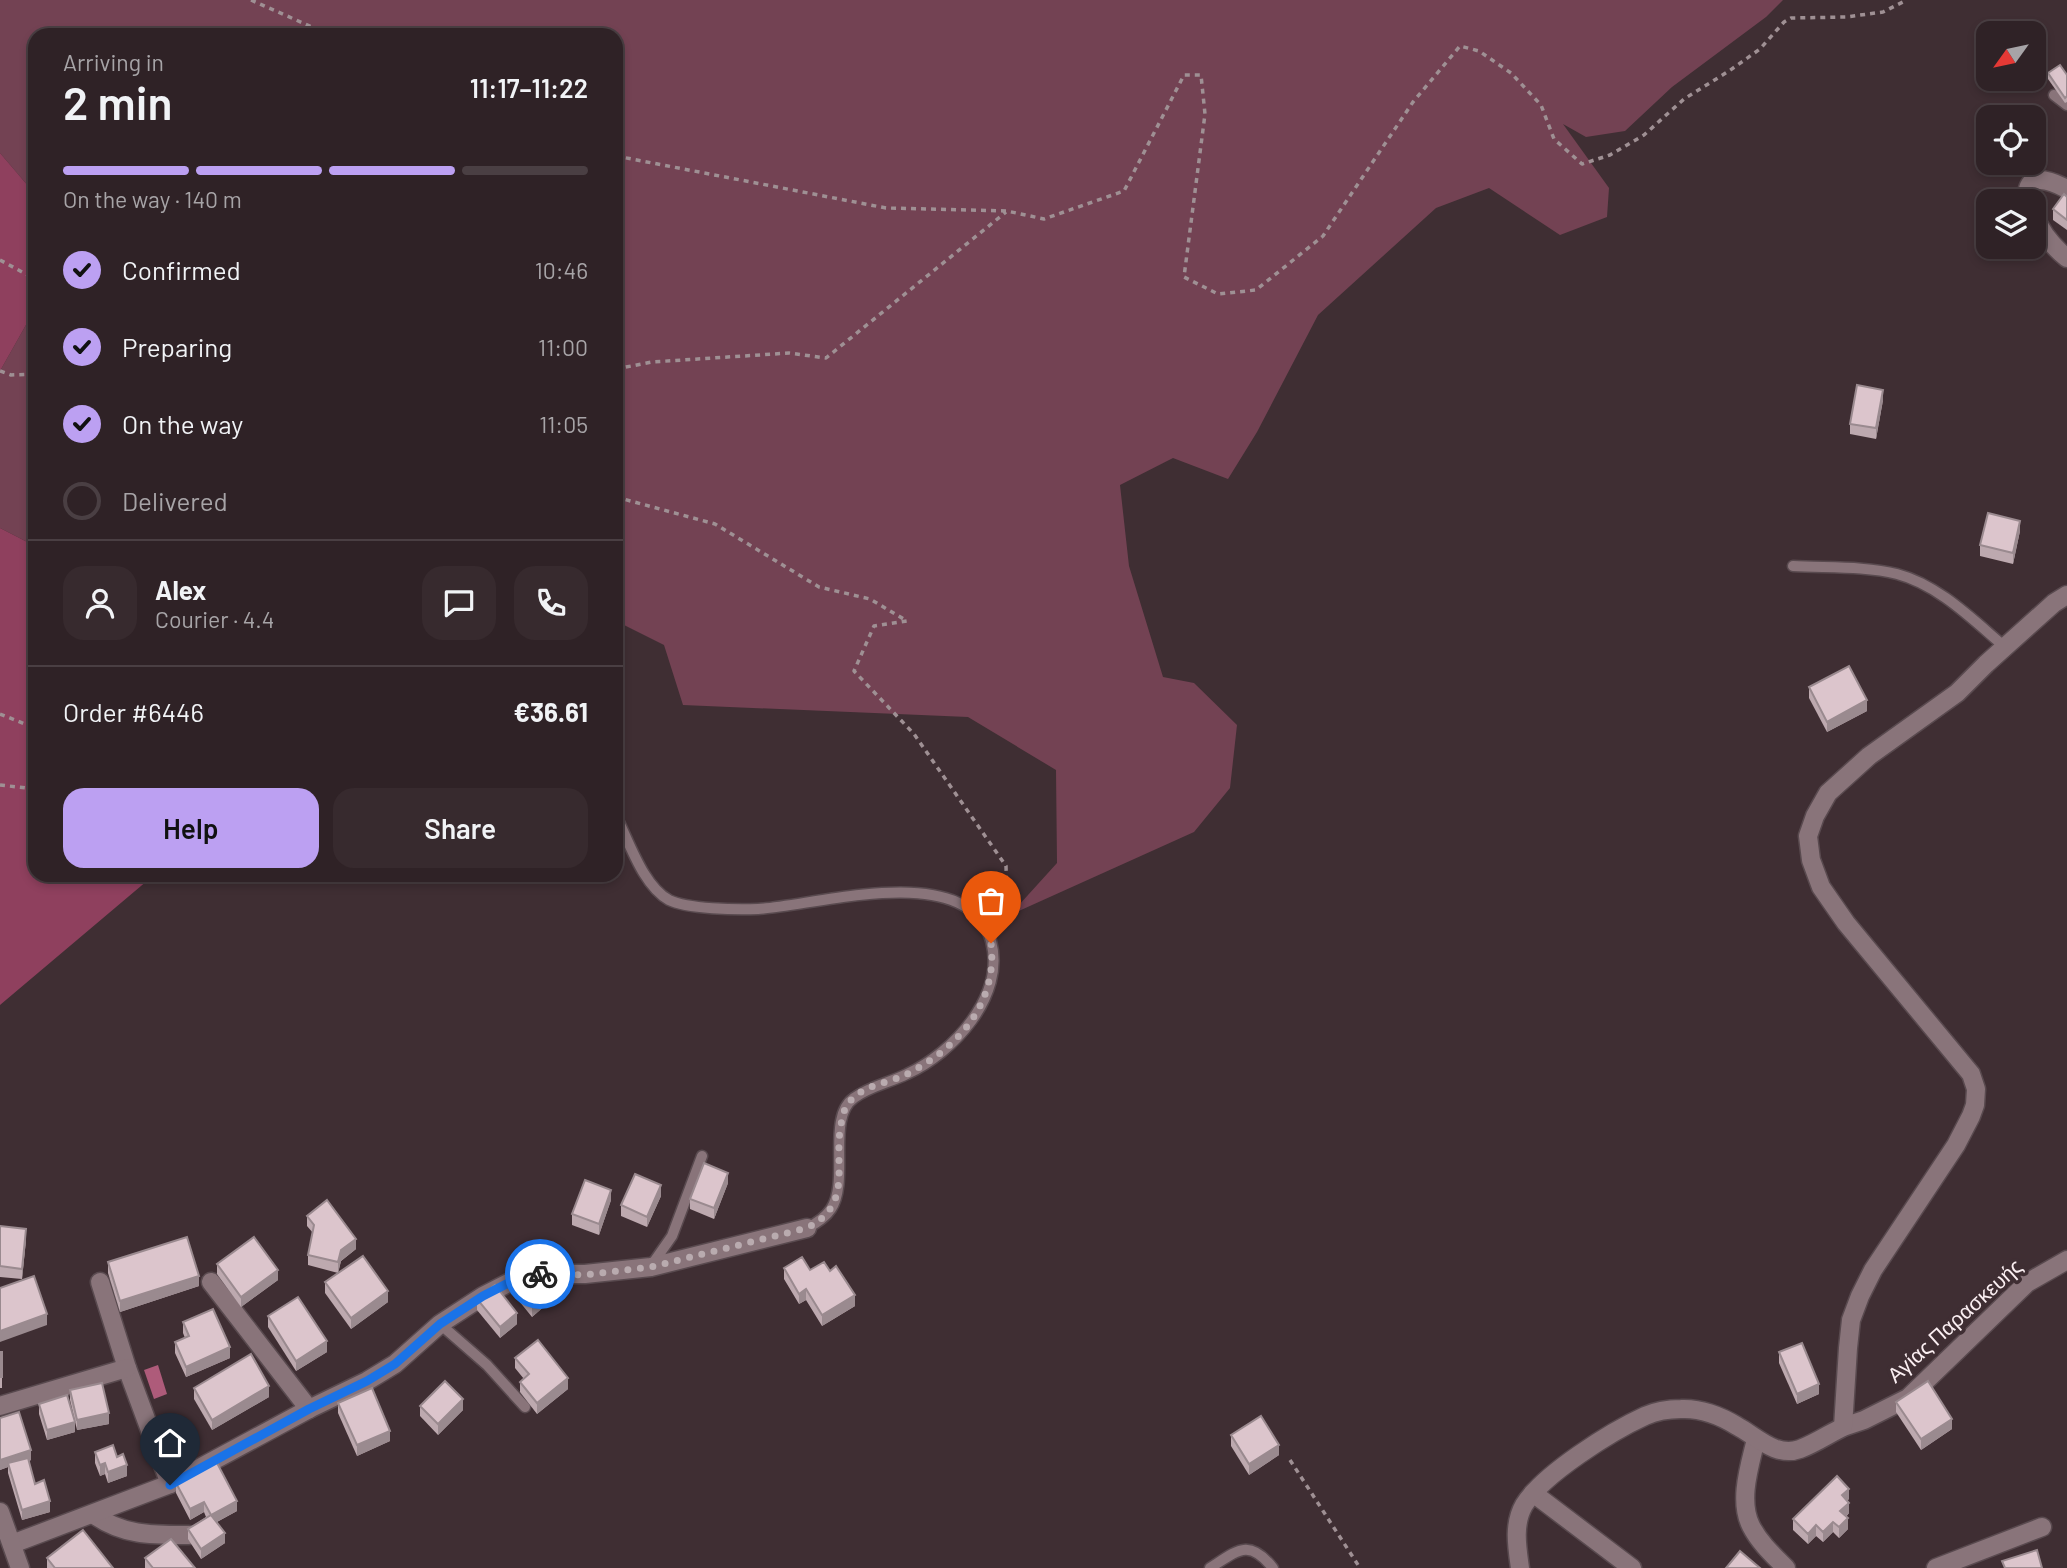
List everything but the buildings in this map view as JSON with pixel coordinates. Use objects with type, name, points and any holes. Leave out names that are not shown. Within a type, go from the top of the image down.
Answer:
[{"type":"street","points":[[2028,189],[2036,181],[2050,180],[2067,189]]},
{"type":"street","points":[[2046,237],[2067,258]]},
{"type":"street","points":[[1843,1427],[1851,1320],[1860,1297],[1873,1270],[1956,1145],[1975,1105],[1976,1089],[1970,1074],[1846,923],[1821,887],[1811,860],[1808,836],[1828,793],[1869,756],[1957,693],[2054,603],[2067,595]]},
{"type":"street","points":[[12,1544],[170,1485],[309,1409],[367,1381],[395,1364],[440,1324],[483,1296],[518,1278],[542,1274],[585,1275],[651,1267],[807,1228]]},
{"type":"street","name":"Αγίας Παρασκευής","points":[[1520,1568],[1517,1522],[1533,1493],[1583,1453],[1619,1430],[1664,1409],[1684,1408],[1720,1417],[1773,1448],[1799,1450],[1908,1398],[2027,1283],[2067,1260]]},
{"type":"street","points":[[100,1282],[127,1368],[170,1485]]},
{"type":"street","points":[[211,1282],[309,1409]]},
{"type":"street","points":[[0,1406],[127,1368]]},
{"type":"street","points":[[1756,1439],[1747,1484],[1747,1517],[1758,1538],[1786,1568]]},
{"type":"street","points":[[1533,1493],[1632,1568]]},
{"type":"street","points":[[0,1512],[17,1567]]},
{"type":"street","points":[[93,1514],[107,1524],[133,1532],[189,1535]]},
{"type":"street","points":[[1936,1568],[2042,1527]]},
{"type":"lane","points":[[2054,94],[2067,105]]},
{"type":"lane","points":[[1793,566],[1882,571],[1915,580],[1951,603],[2005,647]]},
{"type":"lane","points":[[623,830],[646,878],[670,900],[693,906],[758,909],[881,892],[929,894],[949,899],[975,915],[988,934],[993,957],[992,978],[981,1006],[963,1032],[938,1056],[907,1074],[866,1089],[850,1100],[843,1112],[840,1130],[839,1187],[832,1207],[819,1222],[807,1228]]},
{"type":"lane","points":[[651,1267],[672,1236],[702,1156]]},
{"type":"lane","points":[[440,1324],[487,1366],[525,1406]]},
{"type":"lane","points":[[1210,1568],[1228,1556],[1248,1549],[1256,1550],[1264,1556],[1273,1568]]},
{"type":"path","points":[[251,0],[314,28]]},
{"type":"path","points":[[623,157],[886,208],[1007,211],[1044,219],[1124,191],[1184,75],[1201,75],[1205,114],[1184,277],[1217,294],[1256,290],[1323,236],[1413,102],[1460,46],[1479,51],[1511,73],[1541,105],[1554,139],[1582,164],[1610,155],[1644,135],[1684,99],[1760,49],[1790,18],[1871,14],[1883,12],[1907,0]]},
{"type":"path","points":[[623,368],[652,362],[789,353],[826,358],[1007,211]]},
{"type":"path","points":[[0,260],[28,275]]},
{"type":"path","points":[[0,371],[11,375],[28,374]]},
{"type":"path","points":[[623,498],[715,524],[819,587],[870,599],[907,621],[874,626],[854,671],[914,734],[1006,866],[1007,902],[993,957]]},
{"type":"path","points":[[0,714],[28,725]]},
{"type":"path","points":[[0,785],[28,788]]},
{"type":"path","points":[[1290,1460],[1360,1568]]},
{"type":"shaded area","points":[[0,0],[1783,0],[1766,17],[1672,87],[1625,131],[1586,137],[1563,124],[1609,188],[1607,217],[1560,235],[1489,188],[1436,208],[1318,315],[1257,432],[1228,479],[1173,458],[1120,485],[1129,566],[1163,677],[1194,683],[1237,725],[1230,788],[1194,832],[1010,915],[1057,863],[1056,770],[968,717],[683,705],[664,645],[623,624],[623,28],[28,28],[28,186],[0,153]]},
{"type":"shaded area","points":[[0,153],[28,186],[28,321],[0,371]]},
{"type":"shaded area","points":[[28,321],[28,542],[0,528],[0,371]]},
{"type":"shaded area","points":[[0,528],[28,542],[28,882],[146,882],[0,1005]]},
{"type":"shaded area","points":[[158,1365],[167,1394],[154,1399],[144,1370]]},
{"type":"way so far","points":[[540,1274],[585,1275],[651,1267],[807,1228],[819,1222],[832,1207],[839,1187],[840,1130],[843,1112],[850,1100],[866,1089],[907,1074],[938,1056],[963,1032],[981,1006],[992,978],[991,943]]},
{"type":"route","points":[[170,1485],[309,1409],[367,1381],[395,1364],[440,1324],[483,1296],[518,1278],[540,1274]]}]
